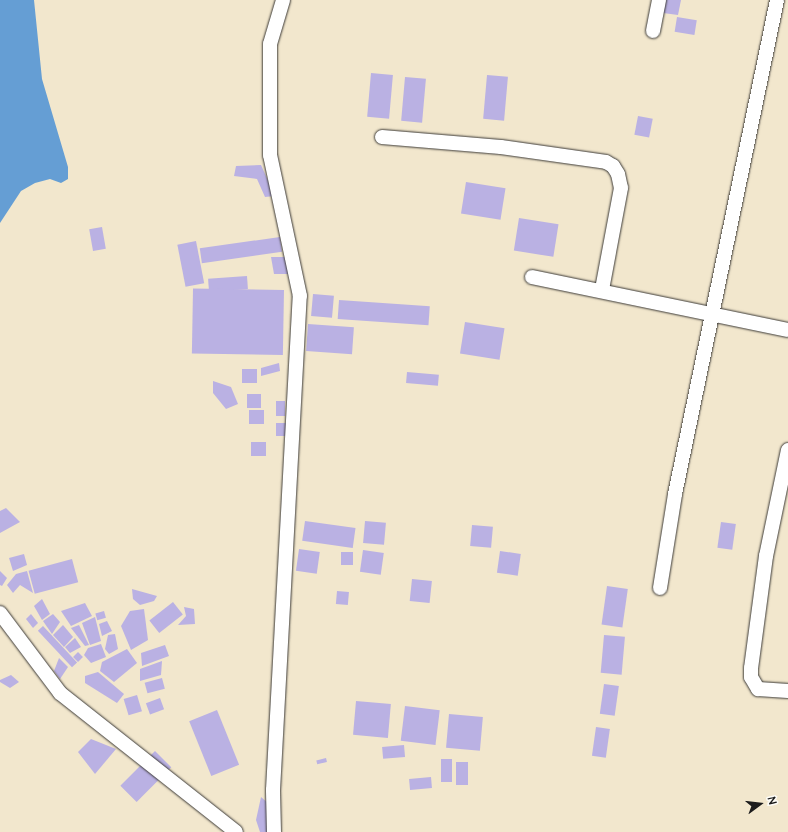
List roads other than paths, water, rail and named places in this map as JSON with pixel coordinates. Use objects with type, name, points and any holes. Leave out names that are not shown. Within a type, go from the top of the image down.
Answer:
[{"type":"street","points":[[274,832],[273,790],[300,296],[270,156],[270,44],[283,0]]},
{"type":"street","points":[[653,31],[658,0]]},
{"type":"street","points":[[660,588],[675,494],[777,0]]},
{"type":"street","points":[[382,137],[501,147],[606,162],[613,166],[622,188],[602,290]]},
{"type":"street","points":[[532,278],[602,290],[712,315],[788,330]]},
{"type":"street","points":[[788,450],[766,556],[750,668],[751,677],[758,689],[788,691]]},
{"type":"street","points":[[0,613],[60,693],[236,832]]},
{"type":"water","points":[[0,0],[34,0],[42,79],[68,167],[68,179],[61,183],[50,179],[35,183],[21,191],[0,223]]}]
